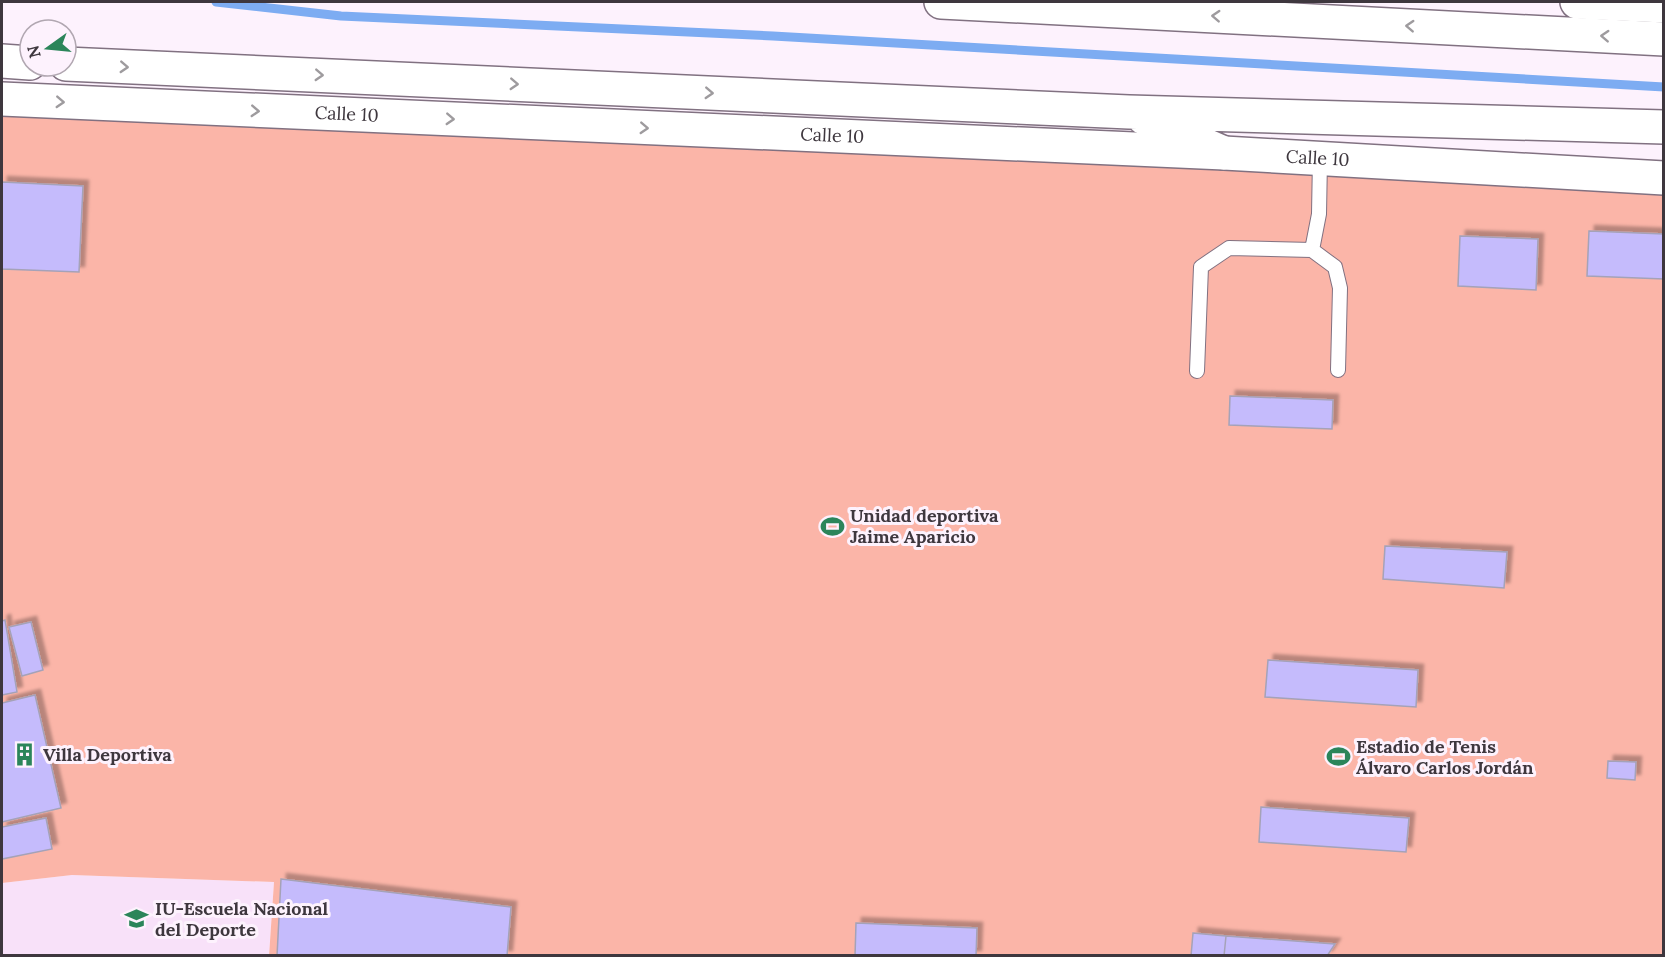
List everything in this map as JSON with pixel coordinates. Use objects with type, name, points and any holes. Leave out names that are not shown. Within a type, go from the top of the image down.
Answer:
[{"type":"main road","points":[[941,2],[1664,39]]},
{"type":"main road","points":[[1577,2],[1664,6]]},
{"type":"main road","name":"Calle 10","points":[[78,65],[1129,111],[1664,127]]},
{"type":"main road","name":"Calle 10","points":[[2,99],[1224,153],[1664,178]]},
{"type":"main road","points":[[1129,111],[1224,153]]},
{"type":"lane","points":[[1312,250],[1319,214],[1320,159]]},
{"type":"lane","points":[[1197,371],[1201,267],[1229,248],[1312,250],[1335,267],[1340,288],[1338,370]]},
{"type":"shaded area","name":"Unidad deportiva Jaime Aparicio","points":[[2,99],[1663,178],[1663,955],[269,956],[274,882],[72,875],[2,883]]},
{"type":"shaded area","name":"IU-Escuela Nacional del Deporte","points":[[72,875],[274,882],[269,955],[2,955],[2,883]]},
{"type":"building","points":[[2,182],[83,186],[79,272],[2,269]]},
{"type":"building","points":[[1589,231],[1664,234],[1664,279],[1587,276]]},
{"type":"building","points":[[1460,236],[1538,239],[1536,290],[1458,286]]},
{"type":"building","points":[[1230,396],[1333,400],[1332,429],[1229,425]]},
{"type":"building","points":[[1385,546],[1507,552],[1504,588],[1383,579]]},
{"type":"building","points":[[5,620],[17,692],[2,695],[2,621]]},
{"type":"building","points":[[31,622],[43,670],[22,676],[9,627]]},
{"type":"building","points":[[1268,660],[1418,670],[1416,707],[1265,697]]},
{"type":"building","name":"Villa Deportiva","points":[[35,695],[61,808],[2,822],[2,703]]},
{"type":"building","points":[[1608,761],[1636,762],[1635,780],[1607,778]]},
{"type":"building","points":[[1261,807],[1409,818],[1406,852],[1259,842]]},
{"type":"building","points":[[46,818],[52,849],[2,859],[2,827]]},
{"type":"building","points":[[281,879],[511,907],[507,956],[277,956]]},
{"type":"building","points":[[856,923],[977,928],[976,956],[855,956]]},
{"type":"building","points":[[1193,933],[1226,936],[1224,956],[1191,956]]},
{"type":"building","points":[[1226,936],[1335,944],[1327,956],[1224,956]]},
{"type":"waterway","points":[[216,2],[341,16],[773,36],[1664,87]]},
{"type":"place","name":"Unidad deportiva Jaime Aparicio","points":[[832,526]]},
{"type":"place","name":"Villa Deportiva","points":[[25,755]]},
{"type":"place","name":"Estadio de Tenis Álvaro Carlos Jordán","points":[[1338,757]]},
{"type":"place","name":"IU-Escuela Nacional del Deporte","points":[[137,919]]}]
